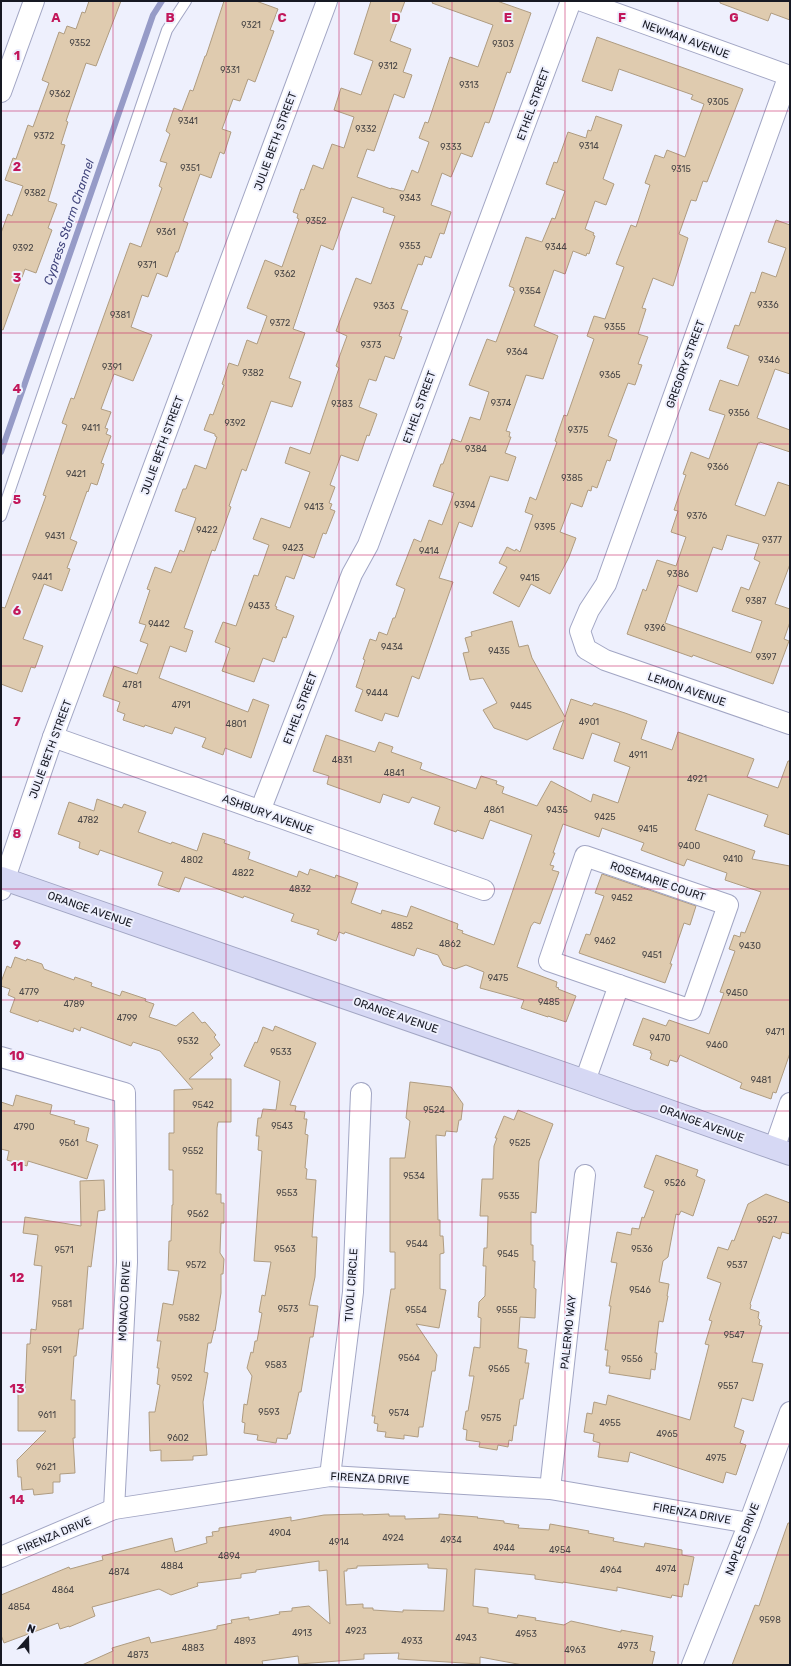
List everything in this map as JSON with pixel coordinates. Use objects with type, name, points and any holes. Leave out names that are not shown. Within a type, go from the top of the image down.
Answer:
[{"type":"main road","name":"ORANGE AVENUE","points":[[2,883],[585,1081],[782,1151]]},
{"type":"street","points":[[1,92],[34,1]]},
{"type":"street","name":"JULIE BETH STREET","points":[[2,883],[53,737],[327,1]]},
{"type":"street","name":"ETHEL STREET","points":[[260,811],[352,574],[368,545],[571,1]]},
{"type":"street","name":"NEWMAN AVENUE","points":[[582,1],[789,76]]},
{"type":"street","name":"GREGORY STREET","points":[[586,649],[580,631],[589,610],[606,584],[789,76]]},
{"type":"street","name":"LEMON AVENUE","points":[[586,649],[606,660],[790,724]]},
{"type":"street","name":"ASHBURY AVENUE","points":[[53,737],[484,890]]},
{"type":"street","name":"ROSEMARIE COURT","points":[[585,856],[728,905],[691,1010],[619,985],[549,961],[585,856]]},
{"type":"street","points":[[585,1081],[619,985]]},
{"type":"street","name":"MONACO DRIVE","points":[[1,1056],[125,1092],[127,1262],[114,1509]]},
{"type":"street","name":"TIVOLI CIRCLE","points":[[330,1476],[353,1292],[361,1093]]},
{"type":"street","points":[[782,1151],[790,1103]]},
{"type":"street","name":"PALERMO WAY","points":[[550,1489],[585,1176]]},
{"type":"street","name":"NAPLES DRIVE","points":[[692,1665],[790,1412]]},
{"type":"street","name":"FIRENZA DRIVE","points":[[1,1557],[114,1509],[330,1476],[550,1489],[748,1523]]},
{"type":"lane","points":[[1,516],[167,30],[186,1]]},
{"type":"building","points":[[89,1],[121,1],[96,66],[86,63],[66,121],[68,122],[61,144],[65,145],[48,201],[57,204],[48,228],[52,230],[36,273],[25,269],[3,330],[1,329],[1,233],[8,214],[12,216],[23,186],[5,180],[13,158],[16,159],[28,125],[33,127],[49,83],[42,80],[59,32],[64,34],[67,26],[76,29],[82,12],[85,13]]},
{"type":"building","points":[[224,1],[256,1],[278,9],[270,30],[274,31],[255,82],[248,79],[240,101],[233,99],[222,129],[231,132],[224,154],[220,152],[211,178],[200,174],[183,221],[188,223],[167,277],[157,273],[148,297],[142,295],[131,327],[152,335],[133,381],[114,374],[101,409],[111,412],[105,428],[108,429],[106,434],[111,436],[101,463],[104,464],[97,485],[91,483],[88,492],[87,491],[70,539],[77,542],[67,568],[70,569],[62,591],[44,584],[23,639],[43,646],[35,668],[31,667],[22,692],[1,684],[1,607],[5,608],[46,496],[43,495],[67,425],[62,423],[71,398],[74,399],[130,243],[141,247],[162,188],[159,186],[167,163],[160,161],[170,134],[166,131],[174,108],[182,111],[190,90],[193,91]]},
{"type":"building","points":[[371,1],[405,1],[390,41],[411,49],[403,72],[412,75],[404,98],[394,94],[374,151],[367,149],[357,177],[391,189],[402,191],[404,191],[412,170],[418,173],[429,142],[419,138],[425,122],[428,123],[450,57],[478,67],[493,25],[432,3],[433,1],[497,1],[531,13],[510,73],[507,72],[489,123],[485,122],[472,157],[461,153],[451,177],[442,173],[431,205],[451,212],[444,234],[440,233],[431,258],[425,256],[422,265],[418,264],[401,309],[408,311],[399,336],[402,337],[394,359],[385,356],[376,381],[369,379],[359,407],[377,414],[369,436],[367,435],[358,461],[341,455],[330,485],[335,487],[329,503],[332,504],[330,509],[335,511],[326,534],[323,533],[314,558],[303,554],[294,579],[286,576],[275,606],[277,607],[276,609],[294,616],[286,638],[283,637],[274,662],[263,658],[254,682],[222,671],[230,648],[215,642],[223,622],[236,626],[254,575],[258,576],[269,545],[253,539],[261,518],[290,528],[310,472],[285,463],[290,447],[310,454],[339,368],[336,366],[347,336],[336,331],[356,278],[371,284],[395,216],[383,212],[384,208],[352,197],[333,250],[321,245],[293,329],[305,333],[289,378],[301,382],[292,407],[271,401],[246,471],[242,469],[229,506],[231,507],[215,551],[212,550],[184,628],[193,631],[186,652],[170,646],[159,678],[248,712],[253,699],[269,705],[251,758],[225,748],[223,755],[202,747],[206,738],[175,727],[172,734],[145,725],[144,727],[123,720],[125,714],[117,711],[120,702],[103,696],[114,666],[137,674],[148,644],[140,641],[146,625],[139,623],[150,590],[147,589],[155,567],[171,573],[180,550],[184,552],[196,518],[175,511],[183,489],[186,489],[195,465],[206,469],[217,437],[215,434],[204,430],[210,414],[213,415],[224,385],[222,384],[229,363],[238,366],[247,340],[257,344],[267,316],[247,308],[265,260],[282,267],[299,219],[297,218],[298,214],[293,212],[301,189],[304,190],[313,165],[323,169],[332,144],[344,148],[354,117],[334,110],[341,88],[361,95],[373,61],[354,54]]},
{"type":"building","points":[[720,1],[790,1],[790,20],[771,13],[768,21],[720,3]]},
{"type":"building","points":[[597,37],[743,89],[707,182],[703,181],[696,201],[691,200],[679,234],[688,238],[673,286],[653,278],[642,308],[646,309],[638,334],[648,337],[638,364],[642,365],[635,385],[628,383],[608,436],[617,440],[610,461],[607,460],[597,488],[592,486],[591,491],[588,490],[582,507],[571,503],[560,532],[576,538],[569,557],[550,594],[531,584],[519,607],[493,593],[507,567],[499,563],[507,547],[515,551],[516,549],[520,552],[533,515],[525,512],[530,497],[536,500],[557,442],[555,441],[564,415],[567,416],[594,339],[587,336],[594,316],[605,319],[624,267],[616,264],[631,225],[636,227],[650,185],[645,183],[655,155],[664,158],[667,150],[685,157],[704,104],[691,99],[693,95],[619,69],[612,91],[582,81]]},
{"type":"building","points":[[596,116],[622,125],[603,179],[614,184],[606,205],[595,201],[585,229],[594,233],[593,235],[595,236],[589,254],[587,253],[586,256],[573,251],[565,274],[554,270],[534,326],[558,336],[543,379],[526,375],[506,431],[510,432],[509,437],[511,437],[505,453],[516,457],[508,481],[490,476],[472,527],[459,522],[439,578],[453,582],[419,679],[412,676],[398,717],[385,713],[382,721],[355,711],[363,690],[356,687],[365,660],[363,659],[370,639],[376,641],[379,632],[387,635],[393,618],[395,618],[405,589],[396,585],[414,539],[421,542],[429,520],[442,525],[454,493],[433,486],[452,439],[461,442],[470,417],[480,420],[489,392],[469,385],[487,339],[496,342],[515,291],[513,290],[514,288],[509,286],[526,237],[542,242],[552,218],[555,219],[565,191],[546,184],[554,162],[557,163],[568,132],[586,138],[588,130],[591,131]]},
{"type":"building","points":[[776,220],[790,225],[790,374],[775,369],[757,418],[790,430],[790,452],[760,442],[758,443],[735,505],[765,516],[778,482],[790,486],[790,564],[775,604],[790,609],[790,622],[784,639],[789,641],[773,684],[693,655],[692,657],[627,634],[643,589],[646,591],[657,560],[676,566],[686,537],[671,532],[678,511],[674,510],[686,475],[683,474],[691,452],[709,459],[725,415],[709,410],[720,380],[738,386],[749,356],[727,348],[735,325],[739,326],[751,292],[755,293],[762,272],[776,277],[786,248],[768,242]],"holes":[[[727,535],[759,544],[754,559],[760,562],[749,590],[741,587],[732,611],[762,621],[751,653],[665,623],[678,585],[697,592],[713,547],[722,550]]]},
{"type":"building","points":[[512,621],[519,647],[528,645],[532,658],[565,717],[571,699],[592,706],[594,703],[625,713],[647,721],[641,739],[672,750],[678,732],[754,759],[747,777],[778,788],[788,761],[790,761],[790,835],[764,826],[768,815],[708,794],[695,830],[755,851],[752,859],[790,866],[790,1053],[776,1093],[773,1092],[771,1099],[740,1088],[742,1083],[680,1055],[677,1062],[670,1060],[668,1066],[650,1059],[652,1053],[650,1053],[651,1051],[633,1045],[643,1018],[666,1026],[669,1020],[709,1034],[724,993],[720,992],[735,951],[729,949],[734,935],[740,937],[741,932],[745,933],[761,892],[725,880],[727,873],[687,859],[684,866],[641,850],[644,843],[602,828],[599,837],[563,824],[550,865],[554,866],[552,870],[559,872],[540,924],[534,922],[531,926],[517,967],[557,982],[556,987],[559,988],[558,989],[576,996],[566,1022],[521,1008],[524,1000],[480,988],[484,972],[466,965],[455,969],[443,965],[438,955],[417,948],[414,956],[345,932],[344,934],[339,932],[336,941],[317,934],[319,930],[291,921],[294,914],[244,896],[243,898],[185,877],[179,892],[158,885],[163,872],[100,850],[98,855],[79,848],[80,842],[58,834],[69,802],[94,811],[97,799],[122,808],[124,804],[146,812],[138,832],[171,844],[172,842],[197,851],[203,833],[225,840],[224,843],[250,852],[248,859],[297,877],[299,871],[308,875],[310,869],[335,878],[336,875],[358,883],[351,903],[381,914],[382,910],[407,917],[411,906],[458,924],[457,929],[463,931],[462,933],[494,945],[532,835],[490,820],[483,839],[457,830],[456,832],[434,824],[440,807],[412,797],[409,803],[383,794],[380,803],[327,784],[329,776],[313,771],[326,735],[375,752],[379,742],[393,747],[391,752],[422,763],[420,769],[476,789],[481,776],[497,781],[496,784],[504,787],[502,793],[537,806],[551,781],[591,802],[593,794],[618,803],[630,767],[614,761],[620,743],[592,733],[583,759],[553,749],[564,720],[527,740],[494,728],[483,710],[497,703],[483,678],[470,680],[463,653],[469,652],[465,638],[472,636],[471,632]]},
{"type":"building","points":[[602,874],[696,906],[690,925],[684,923],[665,983],[579,953],[586,934],[590,935],[604,896],[595,893]]},
{"type":"building","points":[[15,957],[42,964],[44,969],[74,980],[75,977],[92,983],[91,986],[120,996],[122,991],[146,999],[145,1001],[154,1004],[149,1017],[176,1026],[193,1012],[202,1023],[205,1022],[216,1035],[214,1037],[220,1045],[210,1054],[213,1058],[189,1079],[231,1079],[231,1122],[218,1122],[217,1128],[216,1194],[221,1194],[221,1203],[224,1203],[224,1223],[221,1223],[220,1253],[224,1259],[223,1274],[221,1274],[221,1293],[215,1331],[214,1330],[211,1343],[208,1343],[204,1372],[208,1373],[203,1402],[207,1455],[193,1456],[193,1460],[161,1461],[161,1450],[150,1451],[149,1412],[155,1412],[160,1385],[157,1384],[159,1368],[157,1368],[161,1341],[157,1341],[163,1303],[173,1305],[179,1271],[168,1270],[169,1241],[171,1241],[173,1205],[173,1170],[169,1170],[169,1133],[174,1133],[174,1090],[193,1089],[160,1051],[133,1042],[131,1046],[81,1027],[80,1031],[74,1028],[73,1032],[10,1012],[15,998],[8,995],[10,989],[1,986],[1,982],[7,966],[11,968]]},
{"type":"building","points":[[275,1026],[316,1043],[290,1105],[296,1106],[295,1111],[305,1112],[304,1119],[307,1119],[305,1134],[308,1135],[305,1168],[307,1169],[306,1179],[316,1180],[312,1237],[317,1237],[315,1277],[309,1305],[318,1306],[313,1337],[310,1337],[301,1392],[299,1392],[290,1434],[288,1434],[287,1439],[277,1438],[276,1443],[257,1440],[258,1435],[244,1433],[245,1423],[242,1422],[244,1404],[247,1405],[252,1376],[247,1368],[251,1352],[253,1353],[255,1341],[257,1341],[262,1313],[259,1312],[262,1295],[265,1296],[271,1262],[254,1261],[262,1151],[258,1150],[259,1136],[256,1136],[258,1118],[261,1118],[263,1109],[276,1110],[280,1081],[244,1066],[255,1042],[257,1043],[263,1027],[273,1031]]},
{"type":"building","points":[[410,1082],[451,1087],[463,1104],[461,1120],[459,1120],[457,1132],[446,1131],[445,1136],[436,1135],[438,1220],[440,1220],[440,1236],[443,1236],[444,1253],[440,1254],[440,1289],[446,1290],[439,1328],[416,1324],[437,1355],[435,1371],[432,1371],[423,1427],[419,1427],[418,1437],[404,1435],[404,1439],[385,1437],[386,1432],[377,1431],[378,1424],[374,1423],[375,1416],[372,1416],[391,1289],[395,1289],[395,1252],[390,1252],[390,1158],[405,1158],[410,1121],[406,1118]]},
{"type":"building","points":[[16,1095],[52,1105],[50,1114],[75,1121],[74,1124],[89,1128],[86,1141],[98,1145],[87,1179],[28,1161],[27,1166],[7,1160],[9,1151],[1,1149],[1,1102],[13,1106]]},
{"type":"building","points":[[518,1110],[553,1124],[539,1161],[536,1213],[531,1212],[531,1245],[533,1245],[533,1261],[535,1261],[535,1318],[520,1317],[518,1348],[527,1350],[525,1363],[529,1363],[523,1399],[520,1399],[512,1441],[509,1440],[508,1447],[498,1445],[497,1450],[479,1447],[480,1442],[466,1440],[467,1430],[463,1429],[466,1411],[468,1411],[474,1376],[469,1376],[474,1347],[480,1348],[481,1318],[478,1317],[479,1302],[485,1296],[486,1266],[483,1266],[484,1248],[487,1248],[488,1216],[480,1216],[482,1179],[493,1179],[494,1146],[497,1138],[495,1138],[504,1116],[514,1120]]},
{"type":"building","points":[[656,1155],[698,1170],[696,1176],[705,1180],[693,1216],[681,1211],[679,1215],[676,1214],[668,1257],[663,1261],[659,1282],[669,1284],[668,1296],[663,1322],[659,1321],[655,1353],[657,1353],[655,1370],[651,1369],[650,1379],[609,1373],[610,1366],[606,1366],[608,1350],[605,1350],[611,1306],[609,1306],[617,1263],[611,1262],[617,1232],[631,1235],[632,1228],[639,1229],[642,1217],[644,1218],[654,1191],[644,1187]]},
{"type":"building","points":[[104,1180],[105,1210],[98,1211],[91,1267],[88,1266],[83,1329],[79,1329],[76,1356],[74,1356],[71,1400],[75,1400],[75,1438],[73,1438],[75,1473],[60,1474],[60,1482],[53,1482],[53,1493],[34,1495],[33,1489],[22,1490],[21,1477],[18,1477],[17,1460],[46,1431],[18,1431],[18,1393],[25,1393],[27,1344],[30,1344],[31,1329],[36,1330],[42,1266],[34,1265],[38,1235],[23,1233],[25,1217],[81,1226],[80,1181]]},
{"type":"building","points":[[766,1194],[790,1203],[790,1234],[782,1232],[780,1239],[773,1236],[750,1304],[750,1309],[759,1312],[759,1325],[762,1326],[752,1362],[763,1364],[753,1401],[742,1398],[734,1427],[744,1431],[740,1443],[746,1445],[736,1475],[726,1472],[723,1483],[630,1452],[628,1462],[598,1457],[600,1443],[593,1441],[594,1434],[584,1432],[587,1413],[592,1414],[594,1402],[606,1405],[608,1395],[690,1420],[709,1345],[705,1344],[712,1321],[709,1320],[721,1283],[707,1278],[718,1247],[728,1250],[732,1240],[734,1241],[748,1204]]},
{"type":"building","points":[[389,1514],[389,1516],[405,1516],[405,1519],[439,1518],[439,1514],[478,1517],[477,1518],[504,1521],[504,1523],[519,1525],[518,1528],[549,1530],[550,1524],[589,1531],[588,1533],[614,1538],[613,1541],[644,1547],[645,1543],[682,1550],[682,1555],[694,1557],[688,1585],[684,1584],[682,1597],[672,1595],[671,1598],[617,1587],[617,1591],[535,1579],[535,1575],[475,1569],[473,1606],[488,1608],[488,1613],[517,1618],[518,1615],[536,1618],[535,1620],[564,1625],[571,1621],[621,1632],[621,1630],[653,1636],[650,1651],[655,1652],[652,1665],[523,1665],[480,1657],[480,1664],[398,1659],[399,1653],[364,1654],[364,1659],[299,1664],[298,1656],[262,1661],[263,1665],[82,1665],[113,1651],[112,1648],[149,1637],[151,1643],[217,1629],[217,1626],[232,1623],[231,1620],[249,1617],[249,1620],[280,1614],[279,1612],[292,1611],[292,1608],[309,1606],[330,1624],[327,1570],[319,1571],[319,1561],[256,1570],[256,1572],[241,1574],[241,1578],[197,1583],[198,1586],[171,1595],[159,1589],[92,1607],[95,1616],[69,1627],[60,1629],[58,1623],[4,1643],[1,1635],[1,1595],[69,1567],[70,1569],[103,1560],[102,1556],[172,1538],[175,1552],[207,1543],[206,1537],[213,1536],[212,1532],[219,1531],[219,1528],[291,1517],[291,1521],[324,1515]],"holes":[[[428,1564],[428,1568],[447,1569],[444,1611],[403,1610],[403,1612],[373,1610],[373,1608],[363,1608],[363,1604],[346,1605],[344,1571],[347,1571],[347,1569],[357,1568],[357,1566]]]},
{"type":"building","points":[[788,1523],[790,1523],[790,1665],[732,1665],[755,1605],[759,1606]]},
{"type":"waterway","name":"Cypress Storm Channel","points":[[1,452],[153,15],[162,1]]}]
